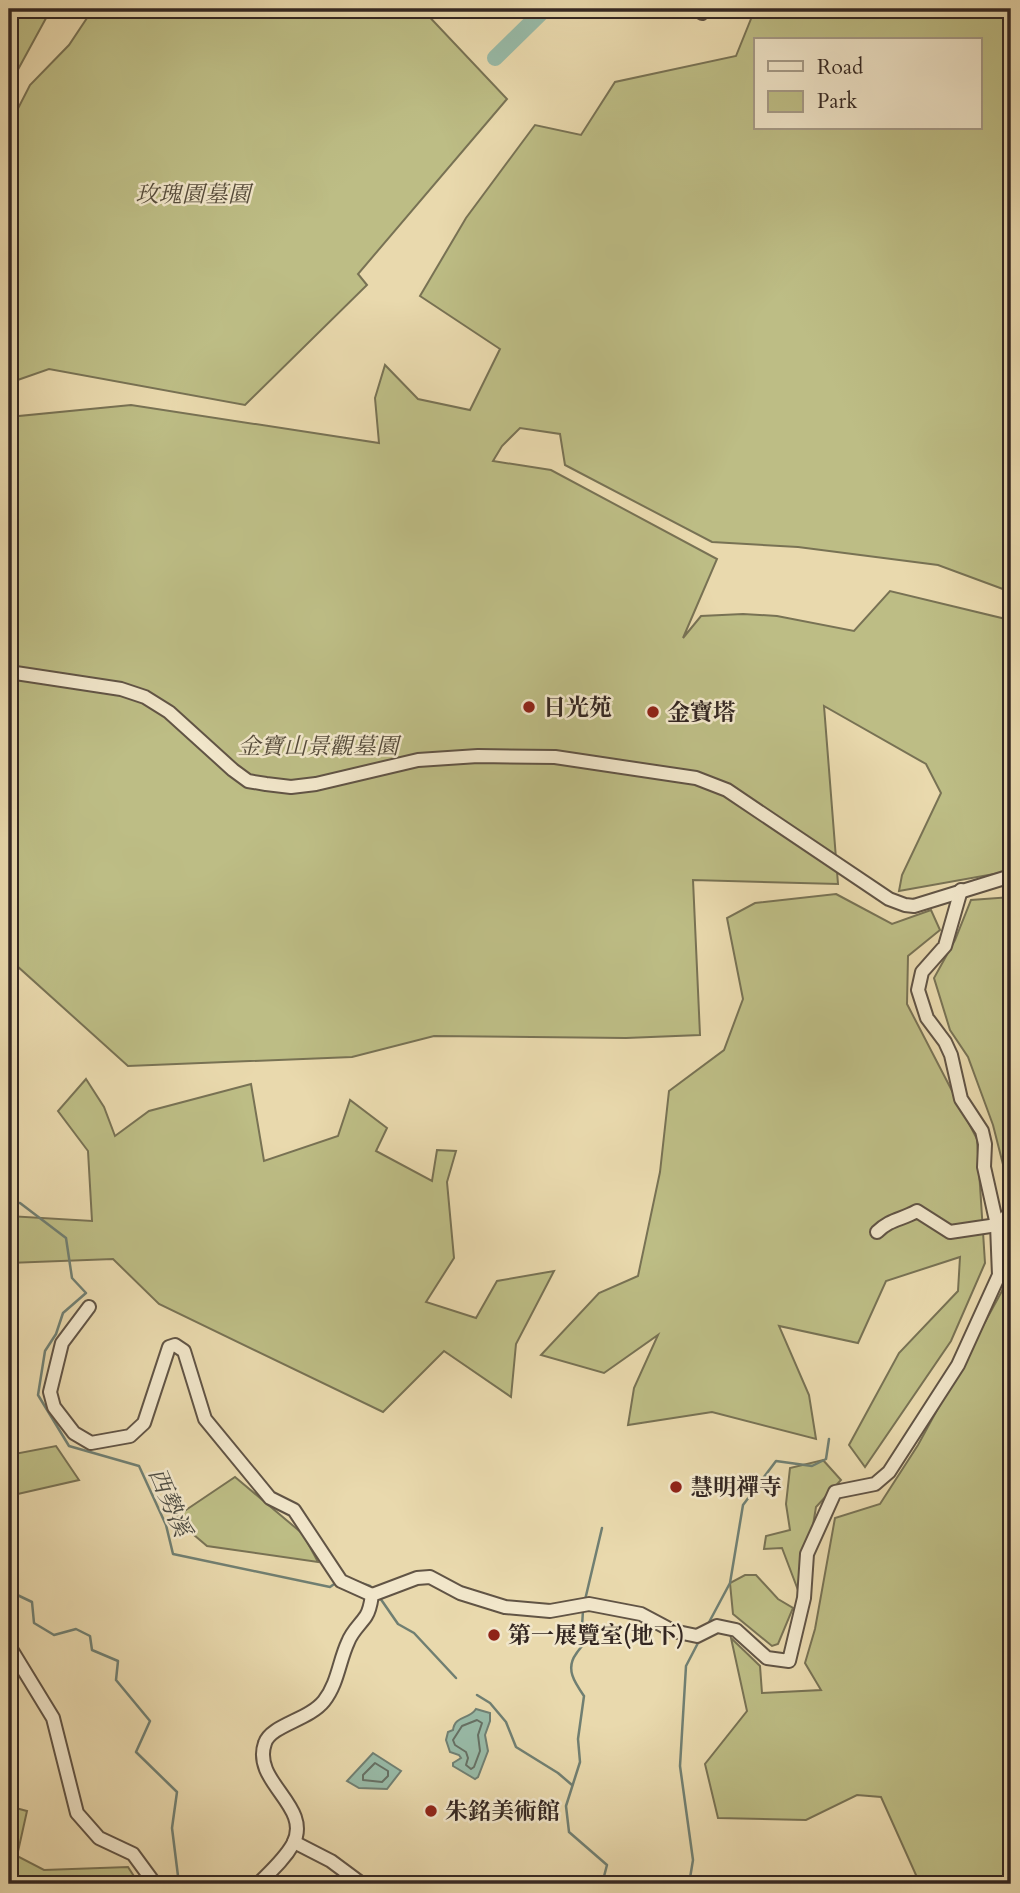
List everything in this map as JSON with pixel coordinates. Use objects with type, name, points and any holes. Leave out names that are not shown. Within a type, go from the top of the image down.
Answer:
[{"type":"street","points":[[9,672],[121,689],[145,697],[169,712],[223,762],[248,780],[290,787],[316,784],[418,760],[478,756],[555,757],[696,778],[727,790],[889,899],[905,905],[914,906],[1011,876]]},
{"type":"street","points":[[89,1307],[62,1343],[50,1392],[54,1407],[74,1433],[90,1443],[130,1436],[144,1423],[169,1347],[176,1345],[184,1351],[205,1419],[270,1498],[294,1510],[341,1581],[372,1595],[418,1578],[429,1577],[460,1593],[505,1607],[550,1611],[589,1604],[641,1614],[673,1631],[697,1636],[717,1626],[736,1630],[767,1658],[789,1661],[804,1598],[807,1554],[835,1492],[874,1484],[889,1472],[958,1365],[999,1275],[997,1225],[984,1167],[985,1144],[982,1131],[961,1099],[951,1055],[927,1018],[918,990],[922,972],[945,946],[961,890]]},
{"type":"street","points":[[877,1232],[888,1221],[917,1211],[950,1232],[997,1225],[1011,1212]]},
{"type":"street","points":[[258,1884],[284,1857],[294,1842],[297,1830],[294,1812],[264,1769],[264,1745],[275,1730],[307,1716],[323,1702],[334,1686],[346,1644],[367,1615],[372,1595]]},
{"type":"street","points":[[9,1646],[53,1718],[77,1813],[99,1838],[133,1854],[155,1884]]},
{"type":"street","points":[[294,1842],[331,1860],[362,1884]]},
{"type":"green space","points":[[9,9],[51,9],[9,86]]},
{"type":"green space","name":"玫瑰園墓園","points":[[93,9],[422,9],[507,99],[358,274],[367,285],[245,405],[49,369],[9,383],[9,126],[30,85],[69,45]]},
{"type":"green space","name":"金寶山景觀墓園","points":[[755,9],[1011,9],[1011,592],[938,565],[798,547],[712,542],[565,465],[560,434],[520,428],[502,446],[493,461],[551,470],[717,559],[683,638],[701,616],[743,614],[777,616],[854,631],[890,591],[1006,619],[1011,612],[1011,871],[899,891],[902,875],[941,793],[926,764],[824,706],[838,884],[693,880],[700,1035],[626,1038],[434,1036],[352,1057],[128,1066],[16,965],[9,952],[9,417],[131,405],[379,443],[375,398],[385,365],[418,399],[470,410],[500,349],[420,296],[466,218],[535,125],[581,135],[615,82],[736,56]]},
{"type":"green space","points":[[836,894],[892,924],[931,910],[940,930],[908,956],[907,1004],[977,1139],[985,1263],[951,1341],[865,1467],[849,1445],[899,1353],[958,1291],[960,1257],[886,1281],[858,1343],[779,1326],[809,1395],[816,1439],[712,1412],[628,1425],[634,1388],[658,1335],[604,1373],[541,1355],[599,1293],[638,1276],[660,1172],[669,1091],[724,1050],[743,999],[727,918],[755,903]]},
{"type":"green space","points":[[1011,897],[1010,1192],[993,1125],[968,1057],[950,1030],[934,978],[955,940],[971,900]]},
{"type":"green space","points":[[86,1079],[104,1107],[115,1136],[149,1111],[251,1084],[264,1161],[338,1136],[350,1100],[387,1128],[376,1151],[432,1181],[437,1150],[456,1151],[447,1182],[454,1258],[426,1302],[476,1318],[497,1281],[554,1271],[516,1344],[511,1397],[444,1351],[383,1412],[159,1304],[113,1259],[9,1263],[9,1216],[92,1221],[88,1151],[58,1111]]},
{"type":"green space","points":[[1011,1219],[1011,1884],[920,1884],[881,1797],[857,1795],[806,1820],[718,1818],[705,1764],[747,1711],[731,1638],[760,1666],[762,1693],[821,1690],[805,1663],[815,1629],[835,1518],[880,1504],[918,1445],[1002,1291],[1010,1255]]},
{"type":"green space","points":[[56,1446],[79,1480],[9,1496],[9,1455]]},
{"type":"green space","points":[[823,1460],[841,1480],[816,1507],[801,1598],[782,1548],[764,1549],[766,1536],[790,1530],[786,1504],[790,1468]]},
{"type":"green space","points":[[235,1477],[303,1534],[318,1562],[207,1546],[174,1518]]},
{"type":"green space","points":[[745,1575],[756,1575],[778,1599],[793,1608],[778,1644],[772,1646],[733,1614],[730,1583]]},
{"type":"green space","points":[[12,1807],[27,1811],[17,1856],[44,1870],[128,1867],[139,1884],[9,1884],[9,1820]]},
{"type":"water","points":[[476,1709],[490,1713],[490,1721],[485,1735],[488,1751],[475,1779],[453,1766],[453,1763],[461,1758],[450,1752],[446,1740],[448,1732],[453,1730],[456,1722]]},
{"type":"water","points":[[373,1753],[401,1771],[387,1789],[359,1788],[347,1781]]},
{"type":"waterway","points":[[495,58],[545,9]]},
{"type":"waterway","name":"西勢溪","points":[[9,1203],[20,1203],[66,1238],[72,1278],[86,1293],[63,1313],[56,1334],[45,1351],[38,1395],[69,1446],[139,1466],[166,1525],[173,1554],[330,1587],[337,1582]]},
{"type":"waterway","points":[[707,1626],[730,1583],[743,1505],[776,1461],[812,1466],[826,1459],[829,1439]]},
{"type":"waterway","points":[[585,1600],[602,1528]]},
{"type":"waterway","name":"西勢溪","points":[[355,1581],[374,1590]]},
{"type":"waterway","points":[[9,1591],[32,1602],[34,1623],[54,1635],[76,1629],[90,1636],[92,1650],[118,1661],[116,1680],[150,1721],[136,1752],[177,1792],[172,1828],[179,1884]]},
{"type":"waterway","name":"西勢溪","points":[[380,1598],[398,1624],[414,1633],[456,1678]]},
{"type":"waterway","points":[[583,1610],[582,1627],[586,1640],[571,1665],[575,1681],[584,1696],[578,1739],[580,1762],[566,1806],[569,1832],[607,1865],[602,1884]]},
{"type":"waterway","points":[[689,1884],[693,1860],[680,1766],[686,1666],[699,1641]]},
{"type":"waterway","name":"西勢溪","points":[[477,1695],[490,1703],[506,1722],[516,1747],[572,1785]]},
{"type":"place","name":"日光苑","points":[[529,707]]},
{"type":"place","name":"金寶塔","points":[[653,712]]},
{"type":"place","name":"慧明禪寺","points":[[676,1487]]},
{"type":"place","name":"第一展覽室(地下)","points":[[494,1635]]},
{"type":"place","name":"朱銘美術館","points":[[431,1811]]}]
